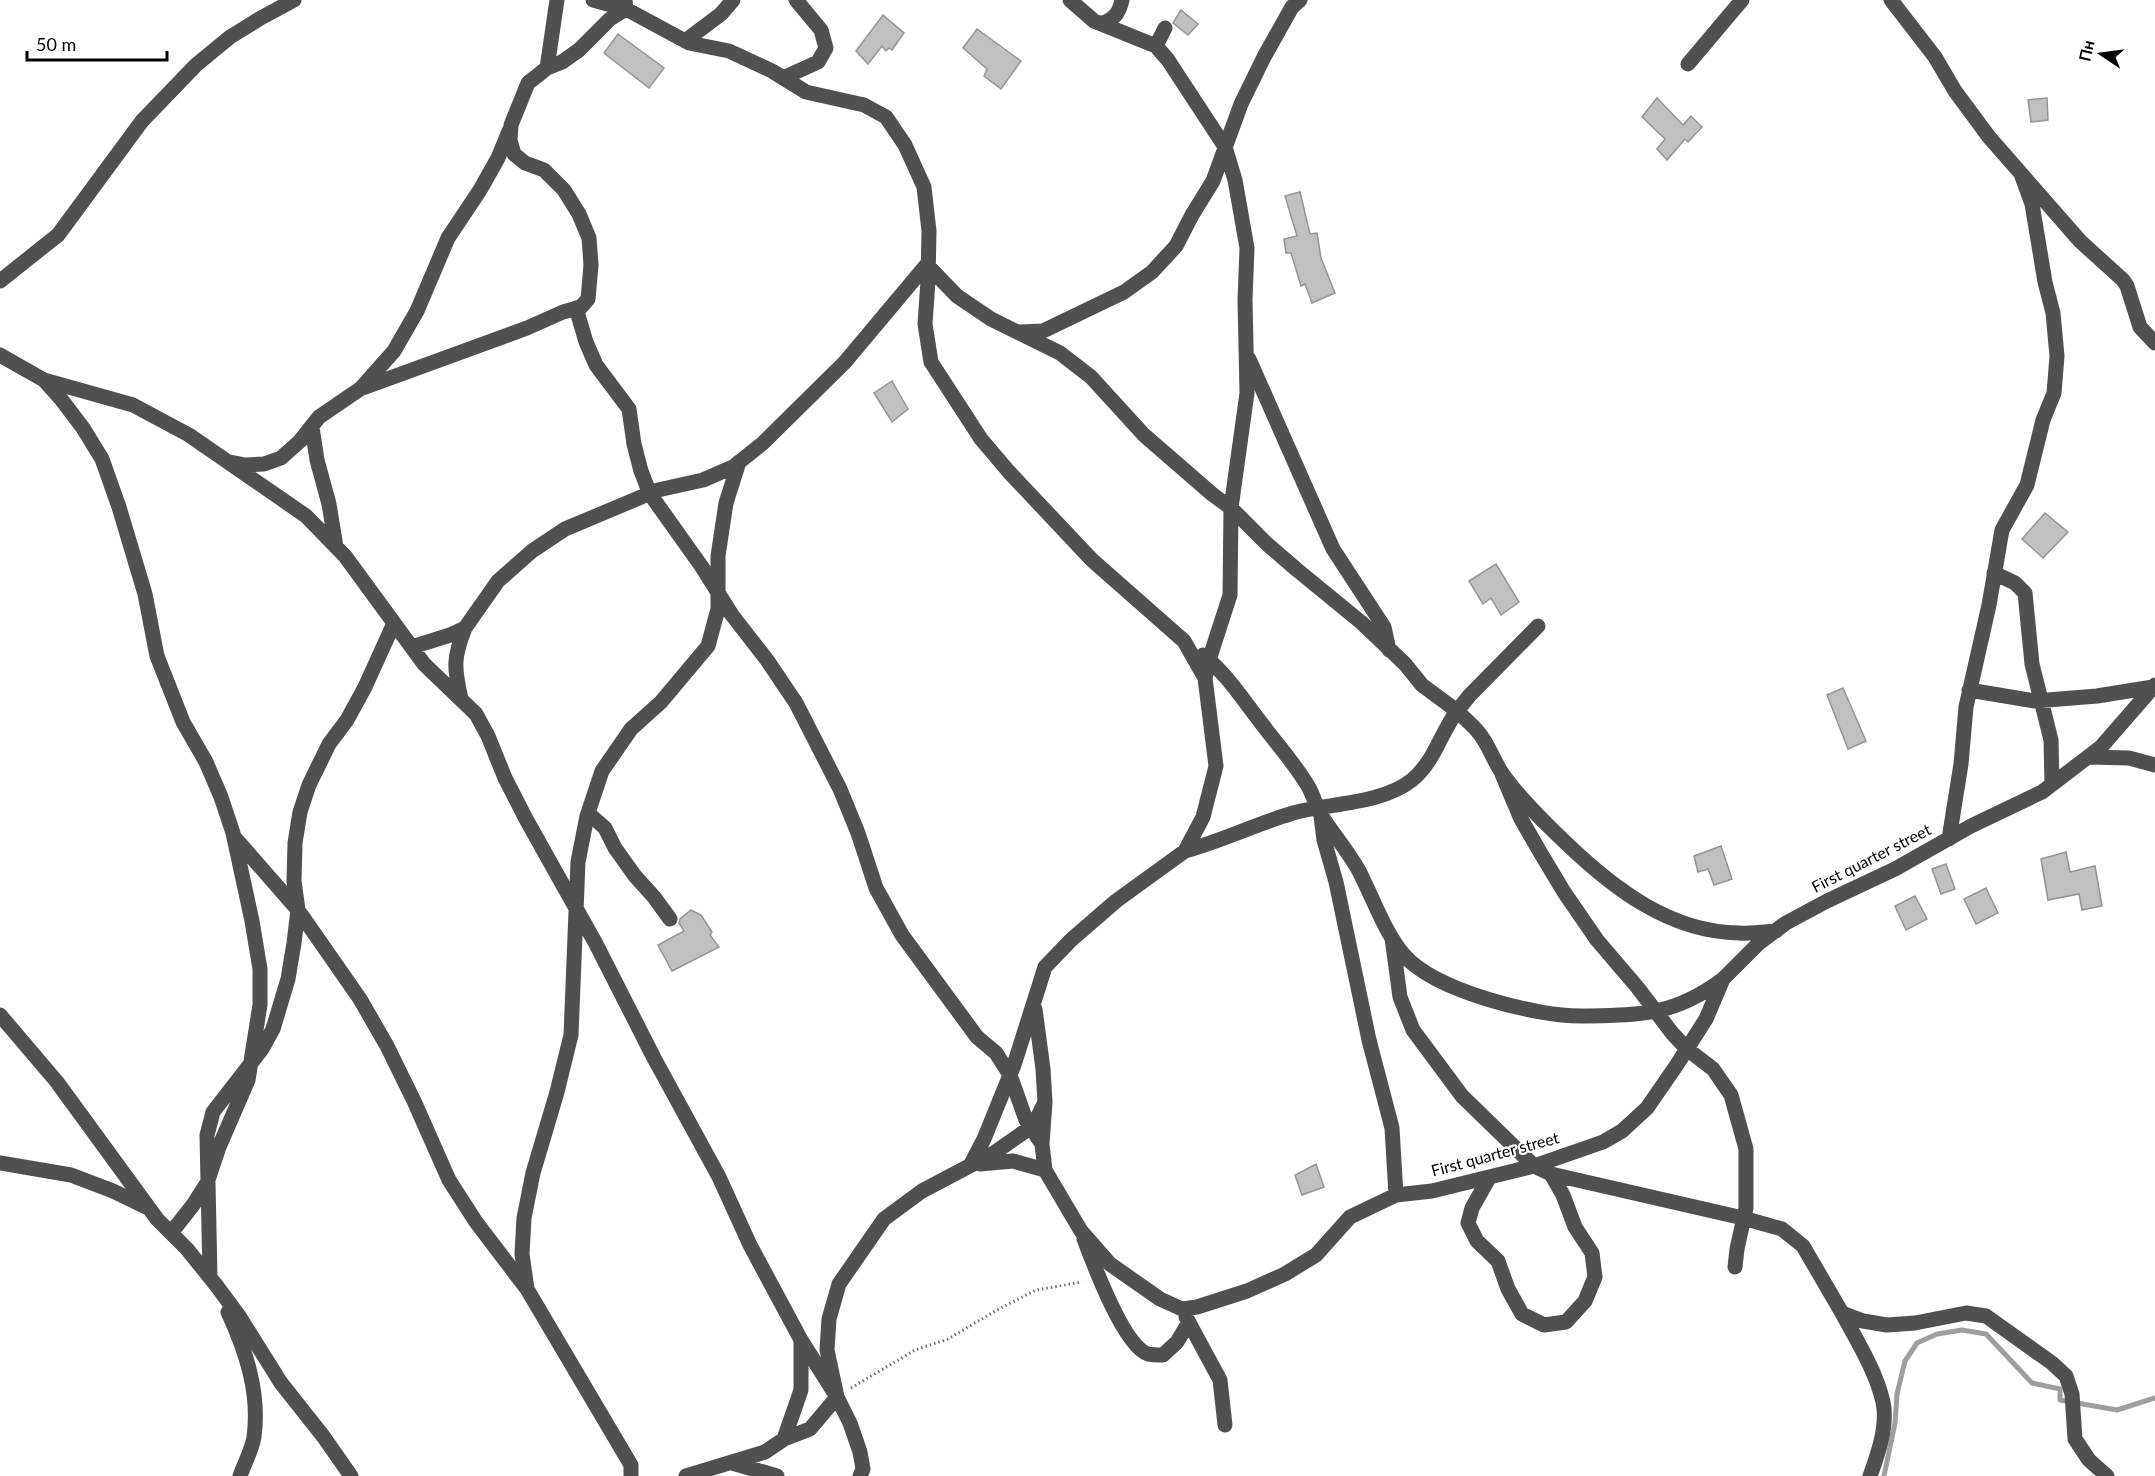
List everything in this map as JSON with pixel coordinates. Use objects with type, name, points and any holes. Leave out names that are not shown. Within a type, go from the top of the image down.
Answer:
[{"type":"street","points":[[0,281],[58,235],[142,121],[196,65],[249,25],[294,0]]},
{"type":"street","points":[[547,68],[557,0]]},
{"type":"street","points":[[593,0],[625,4],[685,41],[729,51],[806,92],[864,105],[885,117],[905,145],[924,187],[929,231],[925,324],[931,362],[981,439],[1092,560],[1222,672],[1307,785],[1320,811],[1347,851],[1392,938],[1405,957],[1435,978],[1488,999],[1530,1011],[1571,1016],[1657,1012],[1703,994],[1723,979]]},
{"type":"street","points":[[685,41],[713,21],[733,0]]},
{"type":"street","points":[[783,78],[818,62],[826,48],[820,30],[796,0]]},
{"type":"street","points":[[1070,0],[1094,21],[1156,46],[1168,60],[1226,147],[1235,180],[1247,248],[1247,393],[1232,508],[1230,595],[1205,678],[1216,766],[1203,817],[1185,852]]},
{"type":"street","points":[[1101,24],[1111,20],[1120,12],[1122,0]]},
{"type":"street","points":[[1017,332],[1043,331],[1124,292],[1152,272],[1176,246],[1192,214],[1213,182],[1241,104],[1264,57],[1292,7],[1300,0]]},
{"type":"street","points":[[1688,64],[1742,0]]},
{"type":"street","points":[[1891,0],[1935,57],[1955,91],[1989,137],[2080,241],[2123,280],[2140,327],[2155,343]]},
{"type":"street","points":[[360,389],[394,351],[417,311],[448,238],[498,158],[528,84],[547,68],[562,62],[594,38],[625,4]]},
{"type":"street","points":[[1156,46],[1165,28]]},
{"type":"street","points":[[227,461],[245,465],[264,464],[281,458],[327,411],[360,389],[581,307],[588,299],[591,266],[589,238],[579,214],[564,190],[544,170],[525,163],[514,154],[510,140],[510,128]]},
{"type":"street","points":[[1948,839],[1961,764],[1966,707],[2002,530],[2027,484],[2043,420],[2054,393],[2057,356],[2053,313],[2045,282],[2032,204],[2021,174]]},
{"type":"street","points":[[928,265],[957,297],[991,319],[1060,353],[1091,377],[1144,435],[1212,494],[1232,508],[1267,544],[1362,623],[1405,664],[1422,685],[1457,711],[1480,734],[1502,774],[1521,819],[1564,892],[1597,940],[1687,1049],[1713,1069],[1731,1095],[1746,1149],[1746,1208],[1735,1268]]},
{"type":"street","points":[[461,699],[456,674],[456,651],[465,628],[498,581],[532,551],[566,529],[650,494],[703,480],[733,467],[762,443],[845,362],[928,265]]},
{"type":"street","points":[[576,308],[586,342],[596,364],[629,409],[640,471],[650,494],[732,615],[767,660],[796,703],[840,789],[858,833],[876,888],[902,934],[977,1037],[996,1053],[1010,1075],[1026,1120],[1042,1144]]},
{"type":"street","points":[[1247,353],[1333,549],[1384,627],[1389,650]]},
{"type":"street","points":[[0,355],[44,380],[133,405],[189,435],[306,516],[336,547],[424,664],[476,714],[526,819],[596,944],[659,1067],[720,1177],[750,1245],[801,1340],[837,1397],[850,1423],[860,1452],[863,1468],[860,1476]]},
{"type":"street","points":[[44,380],[83,428],[102,459],[145,594],[157,656],[183,722],[206,762],[221,797],[234,836],[260,969],[260,1005],[248,1080],[219,1147],[208,1180],[193,1205],[171,1233]]},
{"type":"street","points":[[312,427],[317,460],[330,504],[336,547]]},
{"type":"street","points":[[527,1289],[522,1254],[524,1218],[533,1173],[571,1035],[578,862],[588,813],[602,771],[631,729],[661,702],[708,646],[718,609],[718,556],[726,503],[739,462]]},
{"type":"street","points":[[1994,573],[2015,583],[2025,593],[2032,664],[2039,701],[2051,740],[2052,784]]},
{"type":"street","points":[[250,1065],[262,1049],[276,1020],[288,980],[298,910],[294,881],[295,843],[300,812],[309,785],[329,744],[365,687],[394,623]]},
{"type":"street","points":[[971,1164],[984,1139],[1010,1075],[1045,967],[1071,940],[1116,901],[1185,852],[1293,813],[1320,811],[1387,793],[1410,782],[1427,766],[1457,711],[1470,695],[1538,626]]},
{"type":"street","points":[[412,647],[465,628]]},
{"type":"street","points":[[1184,640],[1205,678]]},
{"type":"street","points":[[1969,690],[2013,699],[2039,701],[2097,696],[2154,686]]},
{"type":"street","name":"First quarter street","points":[[1185,1316],[1197,1307],[1247,1292],[1286,1274],[1316,1255],[1350,1217],[1396,1194],[1432,1191],[1534,1166],[1603,1142],[1622,1131],[1647,1108],[1687,1049],[1706,1019],[1723,979],[1759,943],[1827,901],[1895,869],[1948,839],[2042,792],[2101,747],[2154,686]]},
{"type":"street","points":[[2088,757],[2129,758],[2155,765]]},
{"type":"street","points":[[1502,774],[1547,825],[1582,859],[1614,886],[1645,906],[1673,920],[1709,930],[1739,933],[1776,931]]},
{"type":"street","points":[[1320,811],[1324,840],[1336,882],[1369,1040],[1392,1128],[1396,1194]]},
{"type":"street","points":[[588,813],[605,828],[615,848],[670,919]]},
{"type":"street","points":[[234,836],[298,910],[360,999],[387,1046],[448,1180],[476,1222],[527,1289],[616,1437],[631,1465],[631,1476]]},
{"type":"street","points":[[1392,938],[1400,997],[1413,1030],[1462,1096],[1534,1166],[1551,1174],[1782,1229],[1803,1246],[1863,1351],[1883,1404],[1883,1427],[1878,1455],[1870,1476]]},
{"type":"street","points":[[1034,1002],[1043,1069],[1045,1102],[1042,1144],[1045,1170],[1081,1231],[1099,1280],[1131,1340],[1147,1354],[1163,1355],[1177,1342],[1185,1316]]},
{"type":"street","points":[[0,1015],[57,1082],[148,1208],[213,1281],[239,1316],[281,1383],[351,1476]]},
{"type":"street","points":[[837,1397],[827,1350],[829,1319],[839,1284],[884,1219],[922,1191],[994,1153],[1031,1127],[1045,1102]]},
{"type":"street","points":[[971,1164],[1012,1161],[1045,1170]]},
{"type":"street","points":[[0,1163],[71,1175],[113,1191],[148,1208]]},
{"type":"street","points":[[1489,1178],[1472,1208],[1468,1224],[1477,1241],[1498,1261],[1508,1289],[1522,1314],[1544,1326],[1566,1322],[1586,1301],[1595,1277],[1592,1253],[1575,1227],[1563,1195],[1551,1174]]},
{"type":"street","points":[[208,1180],[213,1281],[246,1355],[255,1395],[254,1438],[240,1476]]},
{"type":"street","points":[[1081,1231],[1122,1274],[1185,1316],[1220,1380],[1225,1425]]},
{"type":"street","points":[[1842,1312],[1863,1321],[1887,1325],[1915,1323],[1966,1313],[1986,1316],[2052,1363],[2066,1377],[2072,1395],[2075,1439],[2089,1460],[2107,1476]]},
{"type":"street","points":[[784,1439],[801,1390],[801,1340]]},
{"type":"street","points":[[686,1476],[765,1452],[784,1439],[810,1429],[837,1397]]},
{"type":"street","points":[[732,1463],[777,1476]]},
{"type":"path","points":[[837,1397],[915,1350],[948,1339],[1036,1290],[1099,1280]]},
{"type":"building","points":[[1181,10],[1198,24],[1188,35],[1173,23]]},
{"type":"building","points":[[883,15],[904,33],[892,50],[889,48],[886,51],[882,46],[868,64],[856,51]]},
{"type":"building","points":[[977,29],[1021,61],[1001,89],[984,76],[987,69],[963,48]]},
{"type":"building","points":[[618,34],[664,68],[649,88],[604,53]]},
{"type":"building","points":[[1657,98],[1683,125],[1691,116],[1702,127],[1688,142],[1685,139],[1667,160],[1657,149],[1665,139],[1642,117]]},
{"type":"building","points":[[2047,98],[2048,120],[2031,122],[2028,100]]},
{"type":"building","points":[[1300,192],[1310,234],[1317,233],[1321,258],[1335,293],[1312,303],[1305,284],[1301,286],[1291,253],[1286,253],[1284,239],[1297,236],[1285,196]]},
{"type":"building","points":[[892,381],[908,409],[892,422],[874,393]]},
{"type":"building","points":[[2045,513],[2068,532],[2043,558],[2022,539]]},
{"type":"building","points":[[1496,564],[1519,602],[1501,615],[1491,598],[1483,604],[1469,581]]},
{"type":"building","points":[[1843,688],[1866,741],[1848,749],[1827,695]]},
{"type":"building","points":[[1721,846],[1732,879],[1714,885],[1708,869],[1698,872],[1694,856]]},
{"type":"building","points":[[2066,852],[2070,872],[2095,866],[2102,906],[2082,910],[2079,894],[2048,900],[2041,859]]},
{"type":"building","points":[[1946,864],[1955,889],[1941,894],[1932,869]]},
{"type":"building","points":[[1986,888],[1998,913],[1976,924],[1964,899]]},
{"type":"building","points":[[1915,896],[1927,919],[1906,930],[1895,906]]},
{"type":"building","points":[[691,910],[701,915],[712,932],[710,935],[719,947],[672,971],[658,945],[684,931],[679,923],[680,919]]},
{"type":"building","points":[[1316,1164],[1324,1187],[1302,1195],[1295,1175]]},
{"type":"waterway","points":[[1884,1476],[1895,1423],[1897,1394],[1905,1361],[1917,1343],[1937,1334],[1962,1330],[1986,1334],[2032,1383],[2060,1389],[2060,1400],[2117,1410],[2155,1398]]}]
